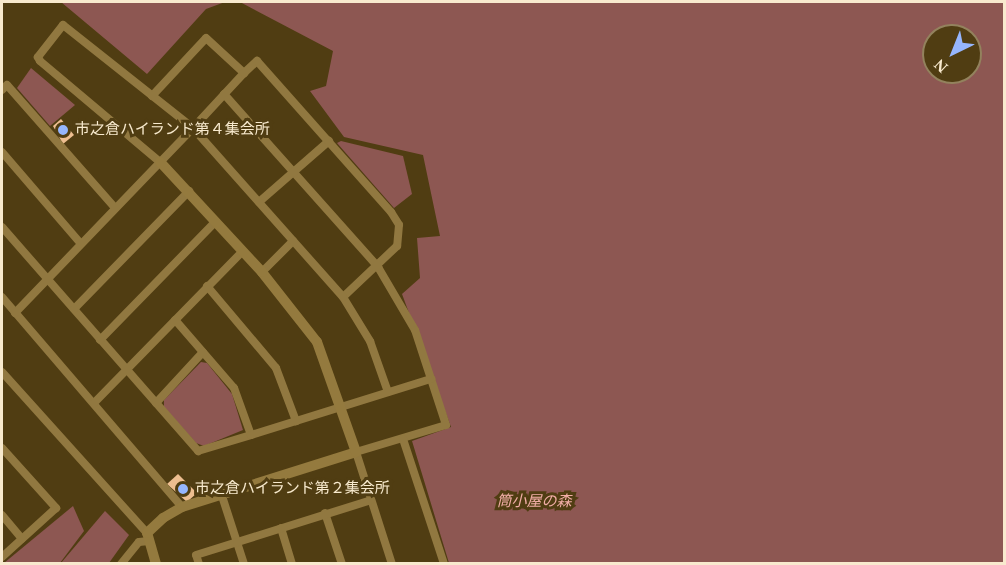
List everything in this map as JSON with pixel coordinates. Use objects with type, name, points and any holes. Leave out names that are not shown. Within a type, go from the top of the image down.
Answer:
[{"type":"street","points":[[388,392],[370,340],[343,297],[260,202],[193,128],[69,26],[63,25],[38,57],[160,162],[189,191],[262,272],[317,342],[343,407],[392,564]]},
{"type":"street","points":[[152,96],[206,38],[244,73]]},
{"type":"street","points":[[15,313],[257,61],[329,141],[399,225],[397,246],[378,267],[343,297]]},
{"type":"street","points":[[2,90],[8,85],[115,208]]},
{"type":"street","points":[[121,564],[139,542],[148,537],[182,507],[446,425],[404,308],[378,267],[224,94]]},
{"type":"street","points":[[260,202],[329,141]]},
{"type":"street","points":[[2,152],[81,244]]},
{"type":"street","points":[[74,309],[189,191]]},
{"type":"street","points":[[100,340],[215,222]]},
{"type":"street","points":[[2,227],[198,451],[431,379]]},
{"type":"street","points":[[262,272],[293,241]]},
{"type":"street","points":[[94,403],[242,252]]},
{"type":"street","points":[[207,286],[276,368],[296,422]]},
{"type":"street","points":[[2,297],[182,507]]},
{"type":"street","points":[[175,320],[234,388],[251,435]]},
{"type":"street","points":[[156,403],[203,352]]},
{"type":"street","points":[[2,372],[148,537],[156,564]]},
{"type":"street","points":[[403,440],[444,564]]},
{"type":"street","points":[[2,448],[56,508],[2,557]]},
{"type":"street","points":[[222,496],[244,564]]},
{"type":"street","points":[[199,564],[196,555],[371,500]]},
{"type":"street","points":[[325,513],[342,564]]},
{"type":"street","points":[[2,516],[22,539]]},
{"type":"street","points":[[281,528],[292,564]]},
{"type":"green space","points":[[61,2],[225,2],[206,9],[147,74]]},
{"type":"green space","name":"筒小屋の森","points":[[240,2],[1004,2],[1004,563],[449,563],[412,441],[451,427],[402,294],[420,278],[417,238],[440,236],[423,155],[344,137],[310,91],[326,86],[333,51]]},
{"type":"green space","points":[[31,68],[75,105],[50,126],[17,88]]},
{"type":"green space","points":[[341,141],[403,156],[412,194],[394,208],[337,143]]},
{"type":"green space","points":[[201,362],[207,363],[232,394],[243,430],[204,446],[196,443],[164,407],[164,400]]},
{"type":"green space","points":[[73,506],[84,531],[60,563],[4,563]]},
{"type":"green space","points":[[105,511],[129,535],[109,563],[61,563]]},
{"type":"building","name":"市之倉ハイランド第４集会所","points":[[61,119],[74,135],[63,144],[53,126]]},
{"type":"building","name":"市之倉ハイランド第２集会所","points":[[178,474],[197,493],[187,502],[167,484]]},
{"type":"place","name":"市之倉ハイランド第４集会所","points":[[63,130]]},
{"type":"place","name":"市之倉ハイランド第２集会所","points":[[183,489]]}]
